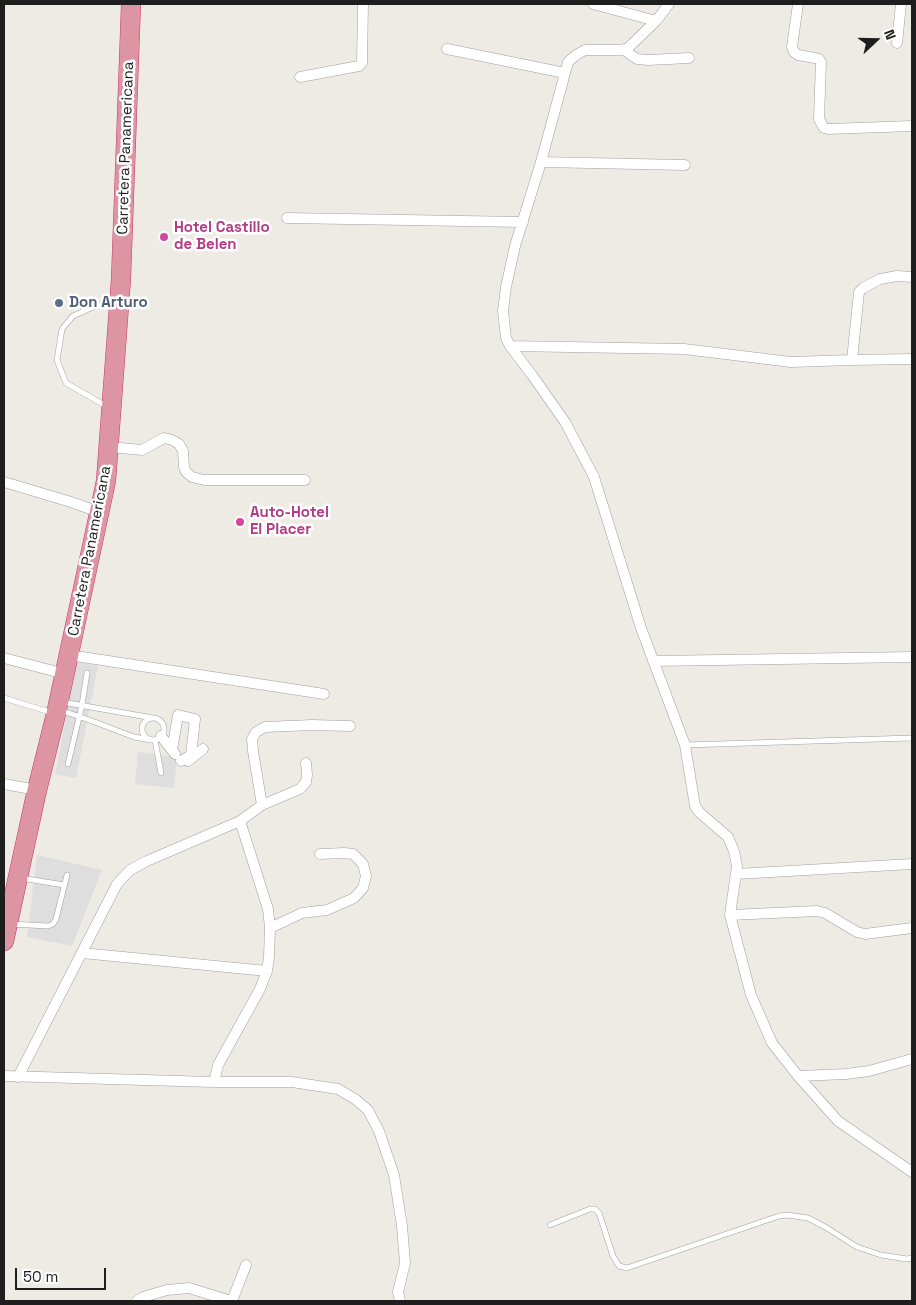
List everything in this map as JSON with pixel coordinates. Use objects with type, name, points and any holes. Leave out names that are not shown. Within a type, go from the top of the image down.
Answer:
[{"type":"highway","name":"Carretera Panamericana","points":[[6,927],[65,674],[106,481],[120,297],[131,4]]},
{"type":"street","points":[[300,77],[359,66],[362,63],[363,4]]},
{"type":"street","points":[[593,4],[656,21]]},
{"type":"street","points":[[669,4],[656,21],[628,48],[624,50],[585,50],[568,62],[541,162],[515,246],[503,311],[506,338],[565,422],[594,476],[653,662],[685,745],[696,806],[699,812],[728,836],[734,851],[737,866],[730,915],[751,995],[772,1043],[838,1121],[912,1172]]},
{"type":"street","points":[[798,4],[792,47],[798,55],[815,58],[821,62],[819,119],[824,128],[912,126]]},
{"type":"street","points":[[897,43],[901,4]]},
{"type":"street","points":[[447,49],[566,73]]},
{"type":"street","points":[[624,50],[637,59],[689,58]]},
{"type":"street","points":[[541,162],[686,165]]},
{"type":"street","points":[[287,218],[523,222]]},
{"type":"street","points":[[852,360],[859,292],[880,279],[897,276],[912,277]]},
{"type":"street","points":[[510,346],[684,349],[791,362],[912,359]]},
{"type":"street","points":[[108,446],[142,450],[164,438],[179,444],[183,451],[184,467],[186,472],[192,477],[204,480],[305,480]]},
{"type":"street","points":[[4,482],[99,512]]},
{"type":"street","points":[[69,655],[324,694]]},
{"type":"street","points":[[653,662],[912,657]]},
{"type":"street","points":[[4,658],[65,674]]},
{"type":"street","points":[[172,750],[178,715],[195,719],[191,755],[181,761]]},
{"type":"street","points":[[262,805],[252,739],[256,732],[274,727],[350,726]]},
{"type":"street","points":[[156,739],[172,750],[181,761]]},
{"type":"street","points":[[181,761],[189,761],[203,749]]},
{"type":"street","points":[[18,1077],[117,884],[130,870],[147,861],[240,821],[262,805],[300,789],[306,782],[306,763]]},
{"type":"street","points":[[4,784],[37,790]]},
{"type":"street","points":[[214,1082],[218,1065],[260,989],[267,971],[270,928],[268,909],[240,821]]},
{"type":"street","points":[[270,928],[302,913],[314,913],[334,907],[354,898],[363,888],[366,876],[363,864],[353,854],[320,854]]},
{"type":"street","points":[[736,874],[912,864]]},
{"type":"street","points":[[730,915],[817,911],[825,913],[865,934],[912,928]]},
{"type":"street","points":[[82,953],[267,971]]},
{"type":"street","points":[[798,1076],[868,1072],[912,1059]]},
{"type":"street","points":[[4,1076],[214,1082],[292,1082],[338,1089],[355,1099],[368,1110],[379,1131],[394,1175],[402,1226],[405,1263],[397,1298]]},
{"type":"street","points":[[137,1301],[143,1297],[167,1290],[189,1288],[232,1301],[246,1265]]},
{"type":"lane","points":[[112,409],[66,383],[57,360],[62,329],[73,316],[120,297]]},
{"type":"lane","points":[[68,764],[82,705],[87,673]]},
{"type":"lane","points":[[4,698],[57,708],[134,737],[156,739],[163,733],[164,726],[160,720],[153,718],[82,705],[57,708]]},
{"type":"lane","points":[[153,718],[146,720],[142,726],[145,736],[156,739]]},
{"type":"lane","points":[[685,745],[912,738]]},
{"type":"lane","points":[[156,739],[161,773]]},
{"type":"lane","points":[[6,927],[48,926],[53,924],[56,919],[67,874]]},
{"type":"lane","points":[[18,878],[64,885]]},
{"type":"lane","points":[[550,1225],[595,1209],[612,1256],[619,1266],[627,1268],[779,1216],[787,1215],[808,1218],[857,1247],[881,1255],[912,1258]]},
{"type":"shaded area","points":[[77,662],[98,666],[76,778],[55,774]]},
{"type":"shaded area","points":[[138,752],[177,757],[174,788],[135,784]]},
{"type":"shaded area","points":[[37,855],[102,870],[72,946],[27,937]]},
{"type":"place","name":"Hotel Castillo de Belen","points":[[164,237]]},
{"type":"place","name":"Don Arturo","points":[[59,303]]},
{"type":"place","name":"Auto-Hotel El Placer","points":[[240,522]]}]
